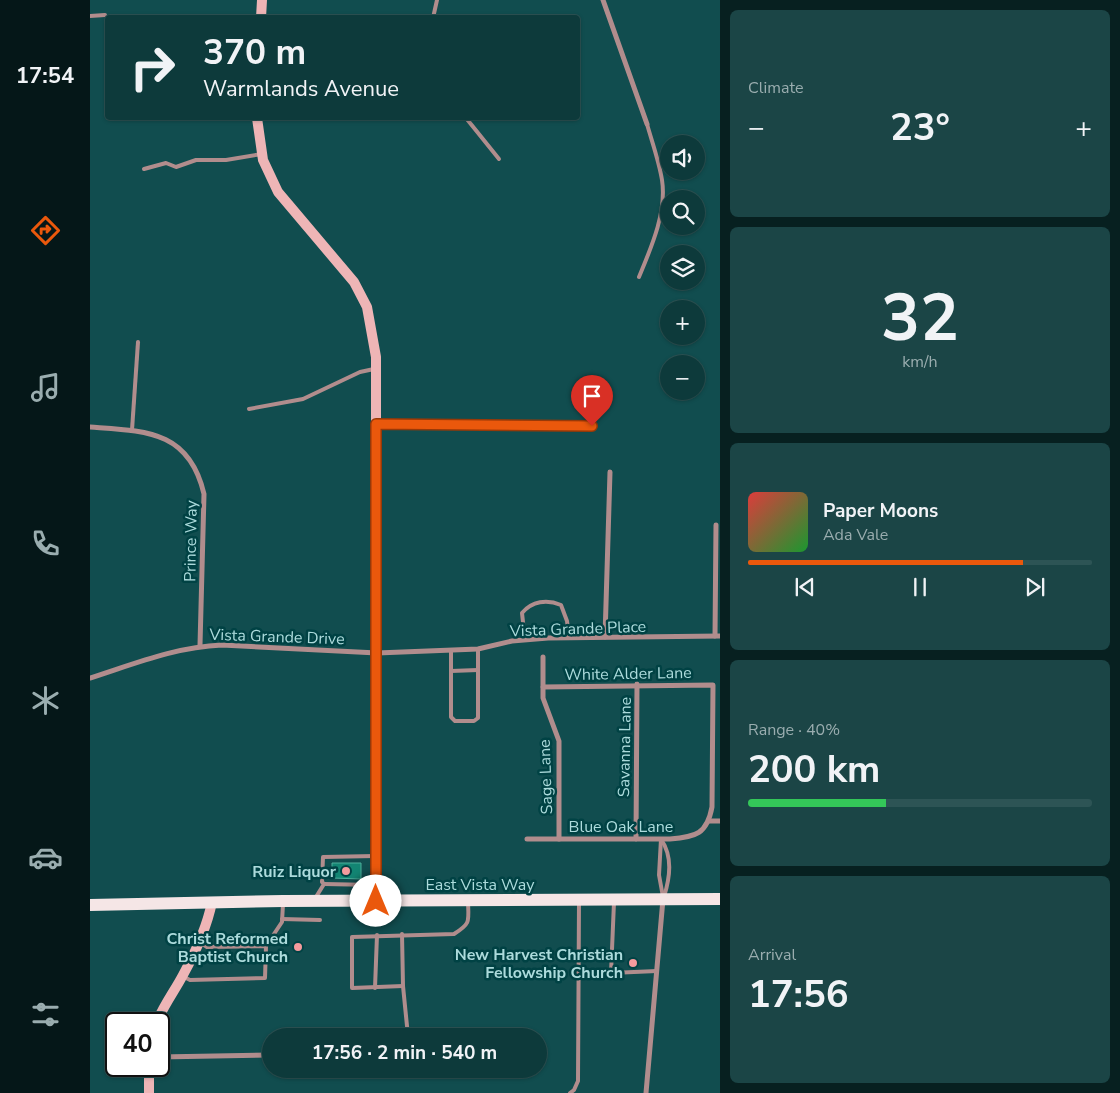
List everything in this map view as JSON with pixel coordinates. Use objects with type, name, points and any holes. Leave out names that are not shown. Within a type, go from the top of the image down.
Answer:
[{"type":"main road","name":"East Vista Way","points":[[90,905],[283,901],[720,899]]},
{"type":"street","points":[[261,15],[262,0]]},
{"type":"street","points":[[603,0],[647,124]]},
{"type":"street","points":[[257,120],[262,154],[278,192],[354,282],[367,307],[370,319],[376,368],[376,901]]},
{"type":"street","points":[[376,424],[592,426]]},
{"type":"street","name":"Prince Way","points":[[90,427],[132,430],[160,436],[182,450],[200,475],[204,494],[200,646]]},
{"type":"street","points":[[605,638],[610,472]]},
{"type":"street","points":[[716,525],[717,636]]},
{"type":"street","name":"Vista Grande Place","points":[[377,653],[450,652],[525,640],[717,636]]},
{"type":"street","name":"Vista Grande Drive","points":[[90,678],[182,648],[222,644],[377,653]]},
{"type":"street","name":"Sage Lane","points":[[544,657],[543,698],[559,742],[559,839]]},
{"type":"street","name":"White Alder Lane","points":[[543,687],[637,684],[713,685],[713,738]]},
{"type":"street","name":"Savanna Lane","points":[[636,839],[637,684]]},
{"type":"street","points":[[720,738],[713,738],[712,807],[709,821],[720,821]]},
{"type":"street","name":"Blue Oak Lane","points":[[527,838],[660,839],[691,837],[703,829],[709,821]]},
{"type":"street","points":[[646,1093],[663,899]]},
{"type":"street","points":[[161,1012],[182,976],[208,919],[212,902]]},
{"type":"street","points":[[170,1057],[262,1055]]},
{"type":"street","points":[[149,1077],[149,1093]]},
{"type":"lane","points":[[434,15],[437,0]]},
{"type":"lane","points":[[90,16],[105,15]]},
{"type":"lane","points":[[468,120],[499,159]]},
{"type":"lane","points":[[639,277],[658,223],[662,188],[659,166],[647,124]]},
{"type":"lane","points":[[144,169],[166,163],[176,166],[196,160],[226,160],[262,154]]},
{"type":"lane","points":[[132,430],[138,342]]},
{"type":"lane","points":[[249,409],[303,399],[360,372],[376,368]]},
{"type":"lane","points":[[525,640],[522,613],[533,603],[540,602],[561,605],[567,621],[569,638]]},
{"type":"lane","points":[[450,652],[451,717],[455,721],[474,721],[478,718],[478,649]]},
{"type":"lane","points":[[451,671],[478,670]]},
{"type":"lane","points":[[660,839],[667,849],[669,878],[663,899]]},
{"type":"lane","points":[[660,839],[658,875],[663,899]]},
{"type":"lane","points":[[324,884],[322,882],[323,857],[376,856]]},
{"type":"lane","points":[[324,884],[376,885]]},
{"type":"lane","points":[[314,901],[324,884]]},
{"type":"lane","points":[[614,899],[611,973],[657,971]]},
{"type":"lane","points":[[570,1093],[574,1090],[578,1081],[580,900]]},
{"type":"lane","points":[[198,941],[207,947],[266,946],[269,944],[282,919],[283,901]]},
{"type":"lane","points":[[403,986],[352,988],[352,937],[402,934],[454,934],[466,926],[469,920],[468,901]]},
{"type":"lane","points":[[282,919],[320,920]]},
{"type":"lane","points":[[402,934],[403,986],[407,1028]]},
{"type":"lane","points":[[375,988],[377,935]]},
{"type":"lane","points":[[182,976],[190,980],[266,978],[266,946]]},
{"type":"building","name":"Ruiz Liquor","points":[[332,863],[361,863],[361,879],[332,878]]},
{"type":"place","name":"Ruiz Liquor","points":[[346,871]]},
{"type":"place","name":"Christ Reformed Baptist Church","points":[[298,947]]},
{"type":"place","name":"New Harvest Christian Fellowship Church","points":[[633,963]]},
{"type":"route","points":[[376,901],[376,424],[592,426]]}]
